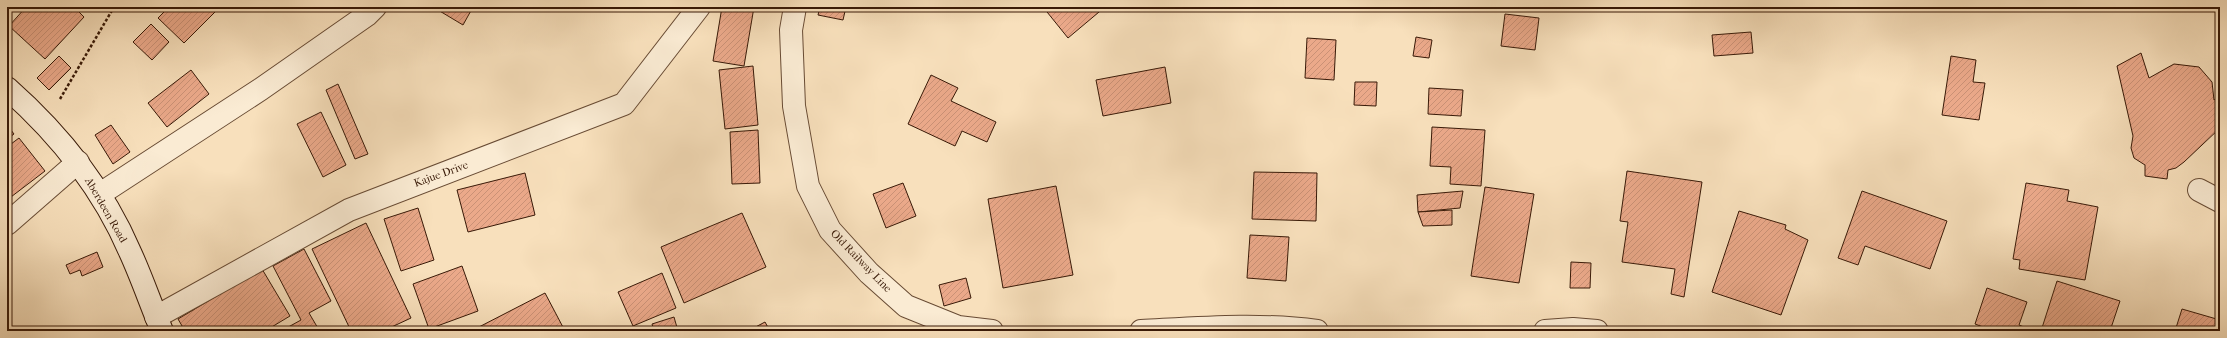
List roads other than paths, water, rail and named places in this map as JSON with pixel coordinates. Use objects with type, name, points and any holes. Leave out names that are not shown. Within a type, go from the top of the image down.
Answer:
[{"type":"street","points":[[100,194],[261,89],[367,15],[375,7]]},
{"type":"street","name":"Kajue Drive","points":[[159,324],[349,210],[624,104],[700,7]]},
{"type":"street","name":"Old Railway Line","points":[[795,7],[791,30],[794,106],[808,186],[830,230],[869,273],[906,306],[958,327],[992,331]]},
{"type":"street","name":"Aberdeen Road","points":[[7,88],[78,162],[100,194],[130,251],[159,324]]},
{"type":"street","points":[[7,224],[78,162]]},
{"type":"street","points":[[2200,190],[2220,201]]},
{"type":"street","points":[[1141,331],[1215,328],[1300,329],[1317,331]]},
{"type":"street","points":[[1545,331],[1573,329],[1597,331]]}]
